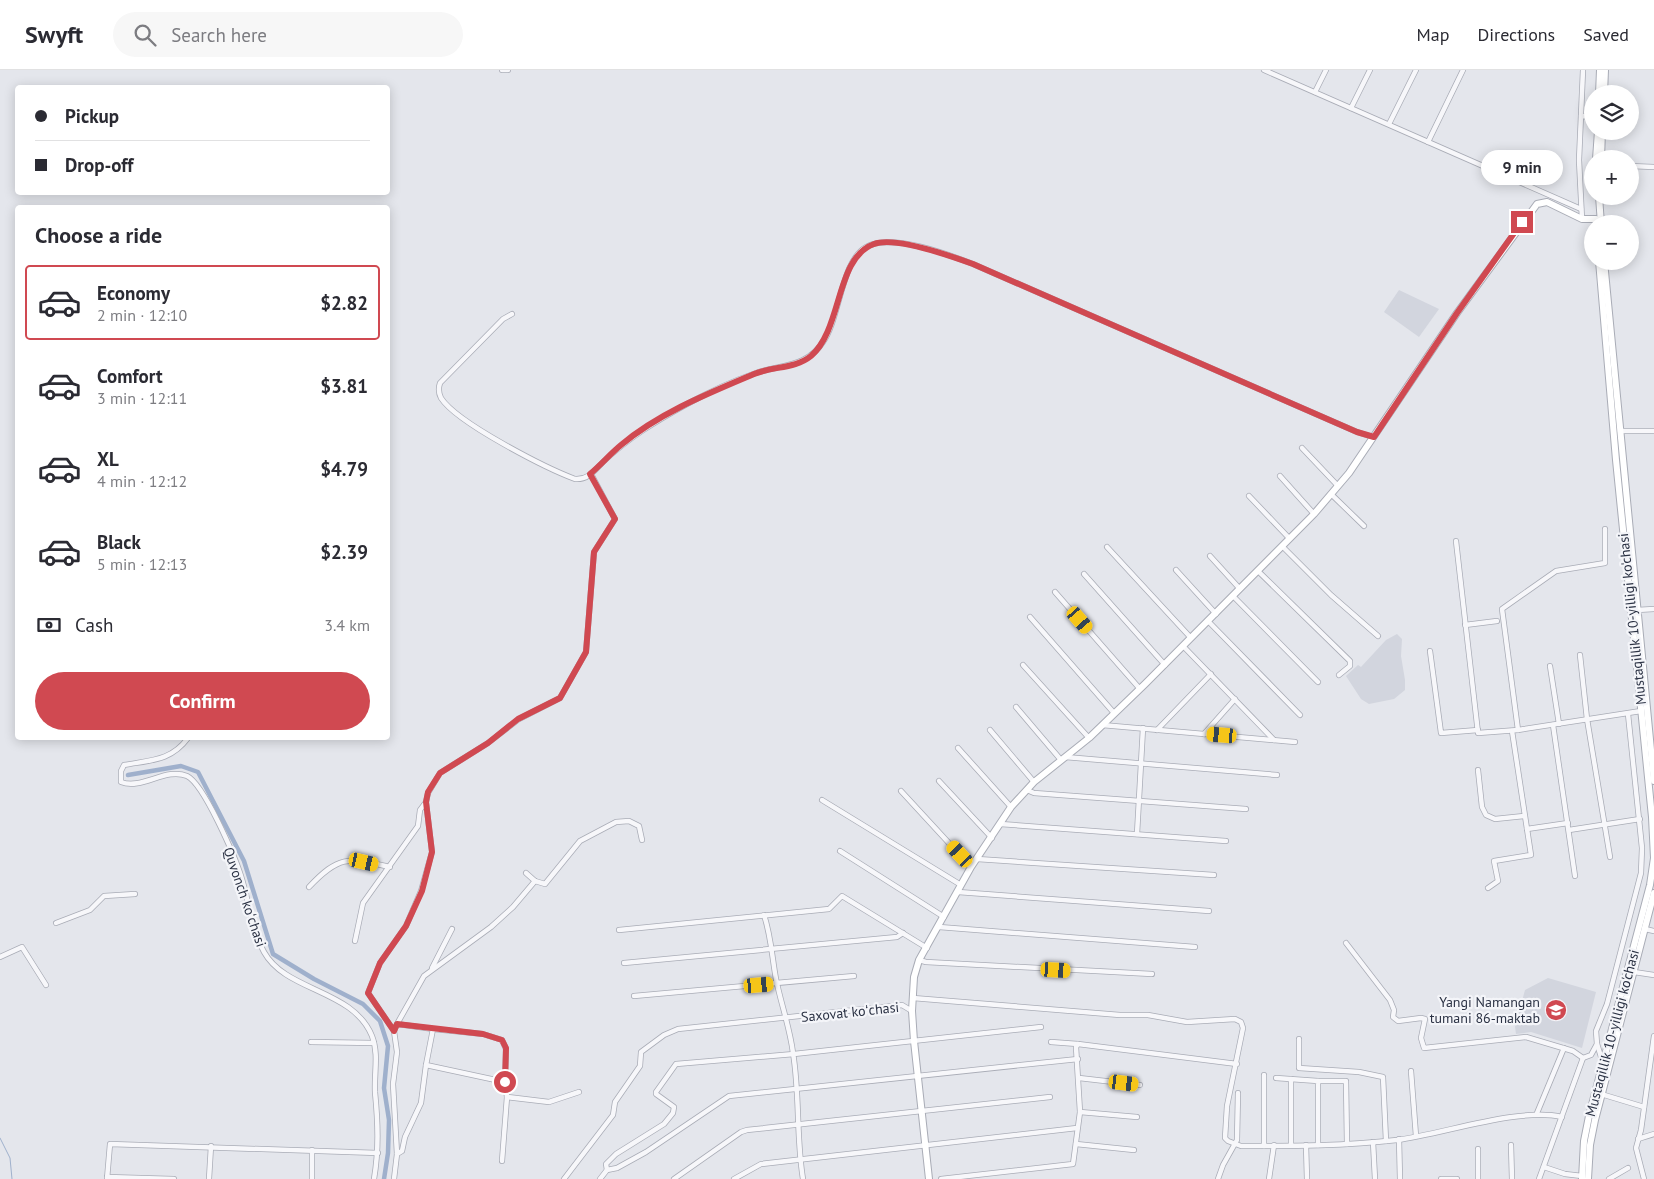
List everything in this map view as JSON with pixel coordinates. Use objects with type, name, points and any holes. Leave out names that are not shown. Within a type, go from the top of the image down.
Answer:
[{"type":"main road","points":[[1599,85],[1600,70]]},
{"type":"main road","points":[[1604,85],[1605,70]]},
{"type":"main road","points":[[929,1179],[914,1041],[912,1011],[914,977],[919,960],[971,867],[1011,807],[1034,782],[1089,738],[1165,665],[1314,514],[1338,486],[1374,437],[1457,313],[1533,207],[1547,202],[1582,219]]},
{"type":"main road","name":"Mustaqillik 10-yilligi ko'chasi","points":[[1584,1178],[1584,1141],[1652,872],[1653,832],[1600,270]]},
{"type":"main road","name":"Mustaqillik 10-yilligi ko'chasi","points":[[1605,270],[1616,431],[1637,610],[1654,781]]},
{"type":"main road","name":"Mustaqillik 10-yilligi ko'chasi","points":[[1584,1178],[1601,1094],[1654,893]]},
{"type":"street","points":[[502,70],[508,70]]},
{"type":"street","points":[[1264,70],[1277,73],[1315,92],[1581,210]]},
{"type":"street","points":[[1315,92],[1326,70]]},
{"type":"street","points":[[1351,108],[1370,70]]},
{"type":"street","points":[[1389,124],[1416,70]]},
{"type":"street","points":[[1428,142],[1462,70]]},
{"type":"street","points":[[1582,219],[1581,116],[1583,70]]},
{"type":"street","points":[[1639,166],[1654,167]]},
{"type":"street","points":[[512,314],[503,319],[440,384],[439,388],[442,399],[464,419],[516,450],[575,479],[586,478],[622,444],[644,429],[706,394],[756,373],[794,366],[810,357],[823,343],[830,329],[855,257],[866,247],[882,242],[924,249],[973,264],[1357,432],[1374,437]]},
{"type":"street","points":[[1616,431],[1654,431]]},
{"type":"street","points":[[1302,448],[1338,486]]},
{"type":"street","points":[[394,1179],[397,1154],[393,1084],[398,1052],[394,1031],[368,993],[380,963],[406,926],[422,891],[432,852],[426,802],[428,792],[440,773],[488,743],[518,719],[560,698],[586,652],[594,552],[615,519],[590,474]]},
{"type":"street","points":[[1280,476],[1314,514]]},
{"type":"street","points":[[1331,494],[1364,526]]},
{"type":"street","points":[[1249,496],[1290,538]]},
{"type":"street","points":[[1518,730],[1502,609],[1556,571],[1605,563],[1605,529]]},
{"type":"street","points":[[1456,542],[1478,730],[1482,734],[1642,711]]},
{"type":"street","points":[[1282,546],[1330,595],[1378,636]]},
{"type":"street","points":[[1107,547],[1191,638]]},
{"type":"street","points":[[1210,556],[1240,589]]},
{"type":"street","points":[[1176,570],[1216,614]]},
{"type":"street","points":[[1258,571],[1350,661],[1350,666],[1339,675]]},
{"type":"street","points":[[1084,574],[1165,665]]},
{"type":"street","points":[[1055,592],[1140,689]]},
{"type":"street","points":[[1233,596],[1318,682]]},
{"type":"street","points":[[1637,610],[1654,609]]},
{"type":"street","points":[[1030,617],[1114,713]]},
{"type":"street","points":[[1465,625],[1497,621]]},
{"type":"street","points":[[1208,622],[1300,715]]},
{"type":"street","points":[[1183,646],[1274,740]]},
{"type":"street","points":[[1430,651],[1441,733],[1478,730]]},
{"type":"street","points":[[1580,656],[1610,857]]},
{"type":"street","points":[[1023,665],[1089,738]]},
{"type":"street","points":[[1550,666],[1575,876]]},
{"type":"street","points":[[1157,730],[1211,674]]},
{"type":"street","points":[[1204,734],[1235,699]]},
{"type":"street","points":[[1016,707],[1063,759],[1277,775]]},
{"type":"street","points":[[1604,1064],[1597,1044],[1596,1031],[1615,978],[1641,872],[1640,819],[1628,714]]},
{"type":"street","points":[[1102,725],[1295,742]]},
{"type":"street","points":[[1136,834],[1143,728]]},
{"type":"street","points":[[990,730],[1034,782]]},
{"type":"street","points":[[1488,888],[1498,882],[1494,861],[1531,855],[1512,731]]},
{"type":"street","name":"Quvonch koʻchasi","points":[[187,740],[180,749],[166,758],[124,765],[121,771],[121,782],[128,785],[173,775],[187,776],[196,784],[220,827],[241,875],[252,922],[270,962],[284,972],[352,1009],[365,1024],[374,1043],[378,1153],[374,1179]]},
{"type":"street","points":[[958,748],[1011,807]]},
{"type":"street","points":[[1478,770],[1482,807],[1486,815],[1495,819],[1524,816]]},
{"type":"street","points":[[939,780],[992,838]]},
{"type":"street","points":[[1027,790],[1034,793],[1246,809]]},
{"type":"street","points":[[901,791],[971,867]]},
{"type":"street","points":[[822,800],[961,885]]},
{"type":"street","points":[[355,941],[363,903],[390,868],[418,826],[420,810],[426,802]]},
{"type":"street","points":[[1569,830],[1640,819]]},
{"type":"street","points":[[526,873],[535,881],[545,884],[577,843],[616,822],[635,822],[640,829],[642,840]]},
{"type":"street","points":[[1000,824],[1226,841]]},
{"type":"street","points":[[1527,830],[1568,824]]},
{"type":"street","points":[[840,851],[944,917]]},
{"type":"street","points":[[309,887],[325,870],[346,860],[353,859],[390,868]]},
{"type":"street","points":[[977,859],[1214,875]]},
{"type":"street","points":[[394,1031],[421,981],[432,970],[491,927],[513,907],[535,881]]},
{"type":"street","points":[[958,892],[1209,911]]},
{"type":"street","points":[[56,923],[90,910],[104,896],[135,894]]},
{"type":"street","points":[[619,930],[829,909],[842,896],[927,948]]},
{"type":"street","points":[[764,915],[771,934],[771,950],[777,984],[794,1054],[797,1124],[803,1179]]},
{"type":"street","points":[[939,927],[1195,947]]},
{"type":"street","points":[[1645,929],[1654,931]]},
{"type":"street","points":[[432,970],[452,930]]},
{"type":"street","points":[[624,963],[897,937],[903,933]]},
{"type":"street","points":[[1346,943],[1390,1000],[1394,1010],[1393,1017],[1398,1021],[1425,1019],[1421,1038],[1424,1048],[1526,1037],[1564,1048],[1583,1058],[1591,1055],[1597,1044]]},
{"type":"street","points":[[0,957],[22,947],[46,985]]},
{"type":"street","points":[[919,960],[1025,968],[1152,974]]},
{"type":"street","points":[[1634,972],[1654,975]]},
{"type":"street","points":[[634,996],[854,976]]},
{"type":"street","points":[[913,998],[1120,1015],[1148,1015],[1187,1022],[1235,1019],[1240,1022],[1243,1028],[1227,1106],[1225,1138],[1235,1144],[1264,1146],[1318,1145],[1386,1141],[1537,1114],[1562,1117]]},
{"type":"street","name":"Saxovat koʻchasi","points":[[564,1179],[613,1115],[615,1102],[640,1066],[641,1052],[664,1035],[678,1029],[902,1005],[912,1011]]},
{"type":"street","points":[[397,1024],[483,1034],[502,1040],[506,1048],[505,1082],[507,1097],[502,1161]]},
{"type":"street","points":[[607,1170],[606,1164],[616,1154],[664,1124],[669,1118],[674,1106],[656,1094],[656,1092],[676,1064],[794,1054],[1041,1027]]},
{"type":"street","points":[[397,1154],[402,1151],[405,1137],[419,1111],[433,1029]]},
{"type":"street","points":[[1644,1179],[1636,1153],[1654,1036]]},
{"type":"street","points":[[1299,1039],[1299,1068],[1359,1072],[1383,1077],[1386,1141]]},
{"type":"street","points":[[311,1042],[374,1043]]},
{"type":"street","points":[[1051,1042],[1237,1064]]},
{"type":"street","points":[[940,1179],[1073,1164],[1080,1112],[1076,1048],[1078,1044]]},
{"type":"street","points":[[1537,1114],[1564,1048]]},
{"type":"street","points":[[600,1179],[607,1170],[617,1168],[646,1152],[729,1096],[1078,1058]]},
{"type":"street","points":[[1539,1179],[1583,1058]]},
{"type":"street","points":[[426,1065],[505,1082]]},
{"type":"street","points":[[1411,1071],[1416,1136]]},
{"type":"street","points":[[1264,1075],[1264,1146]]},
{"type":"street","points":[[1079,1078],[1140,1085]]},
{"type":"street","points":[[1276,1078],[1346,1081],[1347,1144]]},
{"type":"street","points":[[1291,1080],[1291,1145]]},
{"type":"street","points":[[1318,1081],[1318,1145]]},
{"type":"street","points":[[507,1097],[549,1102],[579,1092]]},
{"type":"street","points":[[1218,1179],[1223,1165],[1235,1144],[1238,1093]]},
{"type":"street","points":[[1601,1094],[1644,1107]]},
{"type":"street","points":[[674,1179],[741,1132],[920,1110],[1050,1097]]},
{"type":"street","points":[[1080,1112],[1137,1117]]},
{"type":"street","points":[[734,1179],[761,1164],[1077,1128]]},
{"type":"street","points":[[1638,1139],[1654,1134]]},
{"type":"street","points":[[1399,1139],[1400,1179]]},
{"type":"street","points":[[1373,1142],[1375,1179]]},
{"type":"street","points":[[174,1179],[107,1178],[110,1144],[378,1153]]},
{"type":"street","points":[[1076,1144],[1134,1150]]},
{"type":"street","points":[[1269,1179],[1274,1145]]},
{"type":"street","points":[[1306,1145],[1307,1179]]},
{"type":"street","points":[[209,1179],[211,1146]]},
{"type":"street","points":[[1511,1146],[1512,1179]]},
{"type":"street","points":[[1478,1149],[1478,1179]]},
{"type":"street","points":[[312,1150],[312,1179]]},
{"type":"street","points":[[1544,1167],[1565,1176],[1584,1178]]},
{"type":"street","points":[[1610,1179],[1628,1168]]},
{"type":"street","points":[[1441,1179],[1457,1179]]},
{"type":"shaded area","points":[[1399,290],[1439,309],[1419,337],[1384,312]]},
{"type":"shaded area","points":[[1397,634],[1402,639],[1401,656],[1405,690],[1394,699],[1369,704],[1361,699],[1346,676],[1358,665],[1361,667],[1386,640]]},
{"type":"shaded area","name":"Yangi Namangan tumani 86-maktab","points":[[1548,978],[1596,992],[1582,1048],[1531,1032],[1516,1034],[1515,1027],[1525,990]]},
{"type":"waterway","points":[[128,775],[181,766],[198,772],[244,861],[273,954],[314,979],[363,1004],[380,1021],[388,1046],[384,1088],[389,1120],[388,1153],[384,1179]]},
{"type":"waterway","points":[[0,1138],[10,1158],[12,1179]]},
{"type":"place","name":"Yangi Namangan tumani 86-maktab","points":[[1556,1010]]},
{"type":"route","points":[[505,1082],[506,1048],[502,1040],[483,1034],[397,1024],[394,1031],[370,999],[368,989],[380,963],[406,926],[422,891],[432,852],[426,802],[428,792],[440,773],[488,743],[518,719],[560,698],[586,652],[592,601],[594,552],[615,519],[604,495],[590,474],[622,444],[652,423],[706,394],[756,373],[794,366],[810,357],[823,343],[830,329],[855,257],[866,247],[882,242],[924,249],[973,264],[1357,432],[1374,437],[1457,313],[1522,222]]}]
